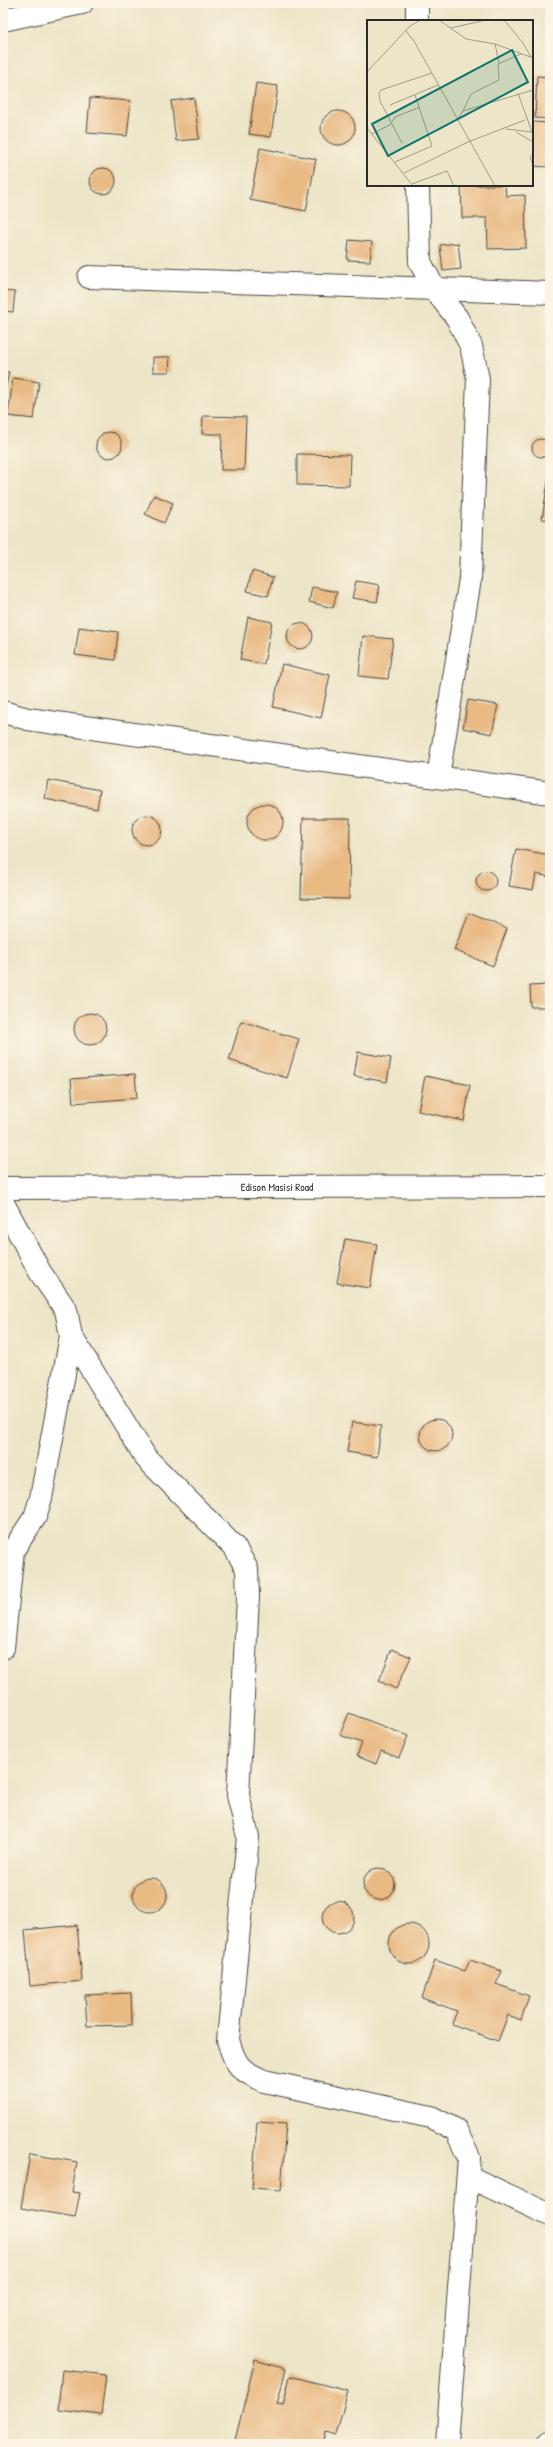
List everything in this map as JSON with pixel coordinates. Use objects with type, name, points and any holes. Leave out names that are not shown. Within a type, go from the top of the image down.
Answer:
[{"type":"street","points":[[3,20],[82,3]]},
{"type":"street","points":[[417,3],[418,20]]},
{"type":"street","points":[[418,186],[420,262],[435,290],[457,318],[471,346],[478,379],[470,578],[438,777]]},
{"type":"street","points":[[89,277],[550,293]]},
{"type":"street","points":[[3,712],[28,719],[550,793]]},
{"type":"street","name":"Edison Masisi Road","points":[[3,1188],[550,1186]]},
{"type":"street","points":[[3,1203],[40,1272],[66,1310],[71,1336],[146,1458],[235,1548],[247,1569],[248,1597],[238,1794],[248,1837],[228,2040],[233,2058],[245,2073],[264,2081],[431,2117],[456,2130],[469,2158],[447,2444]]},
{"type":"street","points":[[3,1648],[13,1550],[35,1517],[41,1498],[71,1336]]},
{"type":"street","points":[[468,2177],[550,2215]]},
{"type":"building","points":[[537,76],[550,77],[550,119],[535,118]]},
{"type":"building","points":[[256,83],[278,86],[271,137],[249,134]]},
{"type":"building","points":[[90,98],[131,101],[127,136],[87,133]]},
{"type":"building","points":[[194,98],[199,139],[176,141],[171,101]]},
{"type":"building","points":[[341,111],[350,116],[354,121],[354,135],[350,140],[345,144],[335,145],[331,144],[322,135],[321,125],[322,121],[331,112]]},
{"type":"building","points":[[533,122],[550,123],[550,167],[533,166]]},
{"type":"building","points":[[260,148],[316,159],[306,211],[250,200]]},
{"type":"building","points":[[103,168],[112,172],[116,181],[112,190],[103,194],[94,190],[90,181],[94,172]]},
{"type":"building","points":[[461,186],[505,186],[506,196],[525,195],[526,248],[488,249],[487,218],[462,218]]},
{"type":"building","points":[[349,240],[372,242],[370,261],[347,260]]},
{"type":"building","points":[[458,243],[461,269],[443,271],[440,245]]},
{"type":"building","points":[[3,291],[15,292],[13,312],[3,311]]},
{"type":"building","points":[[153,357],[170,357],[169,372],[153,372]]},
{"type":"building","points":[[3,371],[9,372],[4,397],[3,397]]},
{"type":"building","points":[[13,378],[39,382],[34,419],[8,416]]},
{"type":"building","points":[[203,416],[246,417],[244,470],[221,470],[222,434],[202,434]]},
{"type":"building","points":[[109,432],[118,436],[122,445],[118,454],[109,458],[100,454],[96,445],[100,436]]},
{"type":"building","points":[[537,439],[545,439],[550,444],[548,455],[545,457],[537,457],[532,452],[532,444]]},
{"type":"building","points":[[297,454],[350,455],[349,486],[297,485]]},
{"type":"building","points":[[550,475],[550,520],[542,519]]},
{"type":"building","points":[[154,495],[173,503],[164,523],[145,514]]},
{"type":"building","points":[[252,571],[273,577],[268,596],[247,591]]},
{"type":"building","points":[[356,581],[380,585],[377,602],[352,598]]},
{"type":"building","points":[[312,587],[337,592],[333,608],[309,602]]},
{"type":"building","points":[[3,604],[6,617],[3,624]]},
{"type":"building","points":[[248,617],[272,622],[264,664],[240,660]]},
{"type":"building","points":[[300,623],[310,626],[313,636],[310,646],[300,649],[290,646],[287,636],[290,626]]},
{"type":"building","points":[[79,627],[118,632],[115,660],[75,655]]},
{"type":"building","points":[[363,636],[393,639],[388,679],[359,676]]},
{"type":"building","points":[[282,664],[330,675],[321,718],[273,707]]},
{"type":"building","points":[[468,700],[498,705],[492,734],[463,728]]},
{"type":"building","points":[[48,780],[100,790],[97,809],[45,799]]},
{"type":"building","points":[[269,804],[278,809],[282,815],[282,829],[278,835],[269,840],[261,840],[252,835],[248,829],[247,818],[252,809],[258,805]]},
{"type":"building","points":[[147,815],[158,819],[162,830],[158,841],[147,845],[136,841],[132,830],[136,819]]},
{"type":"building","points":[[303,818],[350,818],[349,899],[301,898]]},
{"type":"building","points":[[516,849],[550,855],[550,877],[536,874],[533,890],[509,886]]},
{"type":"building","points":[[482,871],[490,871],[496,877],[496,885],[490,891],[482,891],[476,885],[476,877]]},
{"type":"building","points":[[469,913],[507,929],[493,966],[454,950]]},
{"type":"building","points":[[550,946],[550,957],[546,954]]},
{"type":"building","points":[[547,985],[548,1007],[531,1007],[530,986]]},
{"type":"building","points":[[87,1013],[93,1013],[103,1020],[106,1029],[105,1035],[99,1042],[93,1045],[87,1045],[77,1038],[74,1032],[74,1026],[81,1016]]},
{"type":"building","points":[[241,1021],[299,1039],[287,1078],[229,1060]]},
{"type":"building","points":[[358,1052],[391,1058],[387,1082],[354,1076]]},
{"type":"building","points":[[135,1074],[137,1098],[73,1103],[71,1079]]},
{"type":"building","points":[[425,1076],[470,1085],[464,1121],[418,1111]]},
{"type":"building","points":[[345,1239],[377,1244],[370,1288],[337,1283]]},
{"type":"building","points":[[433,1419],[439,1419],[448,1423],[452,1435],[448,1447],[439,1451],[433,1451],[424,1447],[420,1438],[420,1432],[424,1423]]},
{"type":"building","points":[[352,1422],[381,1426],[377,1457],[347,1452]]},
{"type":"building","points":[[392,1649],[411,1657],[396,1689],[379,1681]]},
{"type":"building","points":[[349,1713],[408,1736],[399,1758],[381,1751],[376,1764],[357,1756],[362,1743],[340,1735]]},
{"type":"building","points":[[376,1868],[382,1868],[392,1875],[395,1884],[394,1890],[388,1897],[382,1900],[376,1900],[366,1893],[363,1887],[363,1881],[370,1871]]},
{"type":"building","points":[[147,1878],[153,1878],[162,1883],[166,1889],[166,1901],[162,1907],[153,1912],[147,1912],[138,1907],[133,1898],[133,1892],[138,1883]]},
{"type":"building","points":[[335,1901],[341,1901],[350,1905],[354,1917],[350,1929],[341,1933],[335,1933],[326,1929],[322,1920],[322,1914],[326,1905]]},
{"type":"building","points":[[413,1924],[420,1927],[426,1933],[429,1944],[428,1952],[420,1961],[413,1964],[405,1964],[398,1961],[390,1952],[389,1940],[392,1933],[401,1925]]},
{"type":"building","points":[[77,1925],[82,1981],[30,1986],[25,1930]]},
{"type":"building","points":[[435,1960],[465,1971],[470,1960],[502,1971],[496,1984],[529,1996],[521,2020],[508,2015],[498,2041],[452,2024],[457,2011],[422,1998]]},
{"type":"building","points":[[131,1993],[132,2025],[87,2026],[85,1995]]},
{"type":"building","points":[[257,2122],[286,2124],[281,2190],[252,2188]]},
{"type":"building","points":[[30,2154],[77,2162],[72,2192],[80,2193],[75,2217],[21,2208]]},
{"type":"building","points":[[255,2360],[286,2369],[277,2404],[283,2405],[290,2376],[348,2391],[336,2435],[326,2432],[323,2444],[234,2444]]},
{"type":"building","points":[[62,2370],[106,2375],[101,2415],[58,2410]]}]
